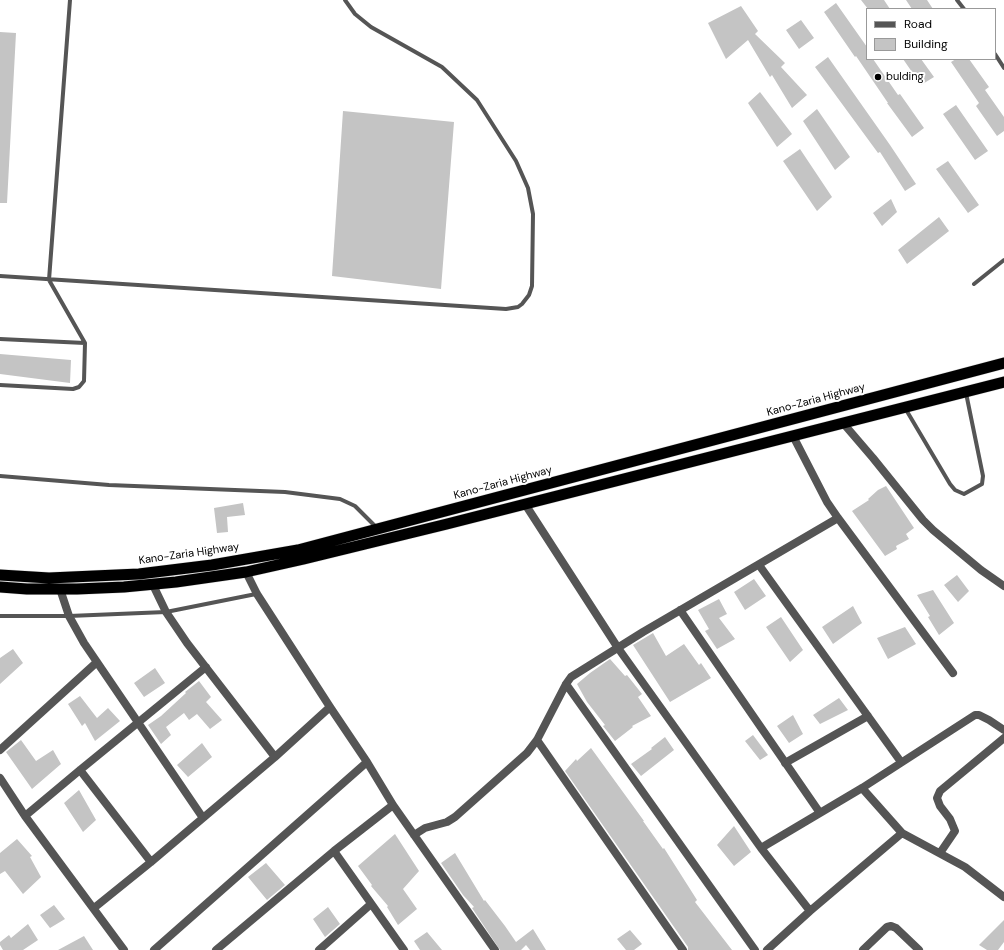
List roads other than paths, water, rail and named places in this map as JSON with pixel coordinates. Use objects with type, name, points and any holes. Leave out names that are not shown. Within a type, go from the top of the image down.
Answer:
[{"type":"highway","name":"Kano-Zaria Highway","points":[[0,574],[49,578],[139,574],[212,565],[298,550],[1004,363]]},
{"type":"highway","points":[[0,587],[60,589],[153,585],[246,572],[525,504],[1004,382]]},
{"type":"street","points":[[843,423],[923,520],[981,570],[1004,586]]},
{"type":"street","points":[[793,436],[827,502],[953,673]]},
{"type":"street","points":[[525,504],[618,648],[760,848],[810,911]]},
{"type":"street","points":[[414,835],[424,828],[447,822],[455,817],[527,753],[537,740],[571,677],[680,610],[838,518]]},
{"type":"street","points":[[759,565],[901,762]]},
{"type":"street","points":[[246,572],[257,594],[367,762],[393,805],[495,950]]},
{"type":"street","points":[[153,585],[166,612],[206,668],[275,757]]},
{"type":"street","points":[[60,589],[69,616],[84,642],[203,818]]},
{"type":"street","points":[[680,610],[820,813]]},
{"type":"street","points":[[0,750],[97,662]]},
{"type":"street","points":[[25,816],[138,722],[206,668]]},
{"type":"street","points":[[566,684],[756,950]]},
{"type":"street","points":[[94,908],[275,757],[330,707]]},
{"type":"street","points":[[760,848],[862,788],[975,715],[979,715],[989,720],[1004,730]]},
{"type":"street","points":[[785,763],[868,716]]},
{"type":"street","points":[[940,853],[955,831],[950,819],[940,806],[937,798],[940,791],[1004,738]]},
{"type":"street","points":[[537,740],[683,950]]},
{"type":"street","points":[[154,950],[367,762]]},
{"type":"street","points":[[80,770],[151,862]]},
{"type":"street","points":[[0,778],[25,816],[124,950]]},
{"type":"street","points":[[862,788],[902,833],[965,867],[1004,897]]},
{"type":"street","points":[[216,950],[334,851],[393,805]]},
{"type":"street","points":[[767,950],[810,911],[902,833]]},
{"type":"street","points":[[334,851],[404,950]]},
{"type":"street","points":[[321,949],[371,904]]},
{"type":"street","points":[[864,950],[887,927],[891,926],[896,928],[919,950]]},
{"type":"lane","points":[[0,384],[73,389],[79,387],[84,381],[85,343],[49,280],[70,0]]},
{"type":"lane","points":[[0,276],[258,294],[356,298],[506,309],[518,307],[522,304],[532,286],[533,214],[528,188],[516,161],[477,100],[472,95],[442,67],[371,27],[355,14],[345,0]]},
{"type":"lane","points":[[957,0],[963,8]]},
{"type":"lane","points":[[996,56],[1004,68]]},
{"type":"lane","points":[[974,284],[1004,260]]},
{"type":"lane","points":[[0,339],[85,343]]},
{"type":"lane","points":[[905,407],[950,484],[955,490],[964,494],[982,484],[984,476],[966,392]]},
{"type":"lane","points":[[0,476],[109,485],[284,492],[340,499],[355,506],[378,529]]},
{"type":"lane","points":[[0,616],[69,616],[166,612],[257,594]]},
{"type":"place","name":"bulding","points":[[878,77]]}]
